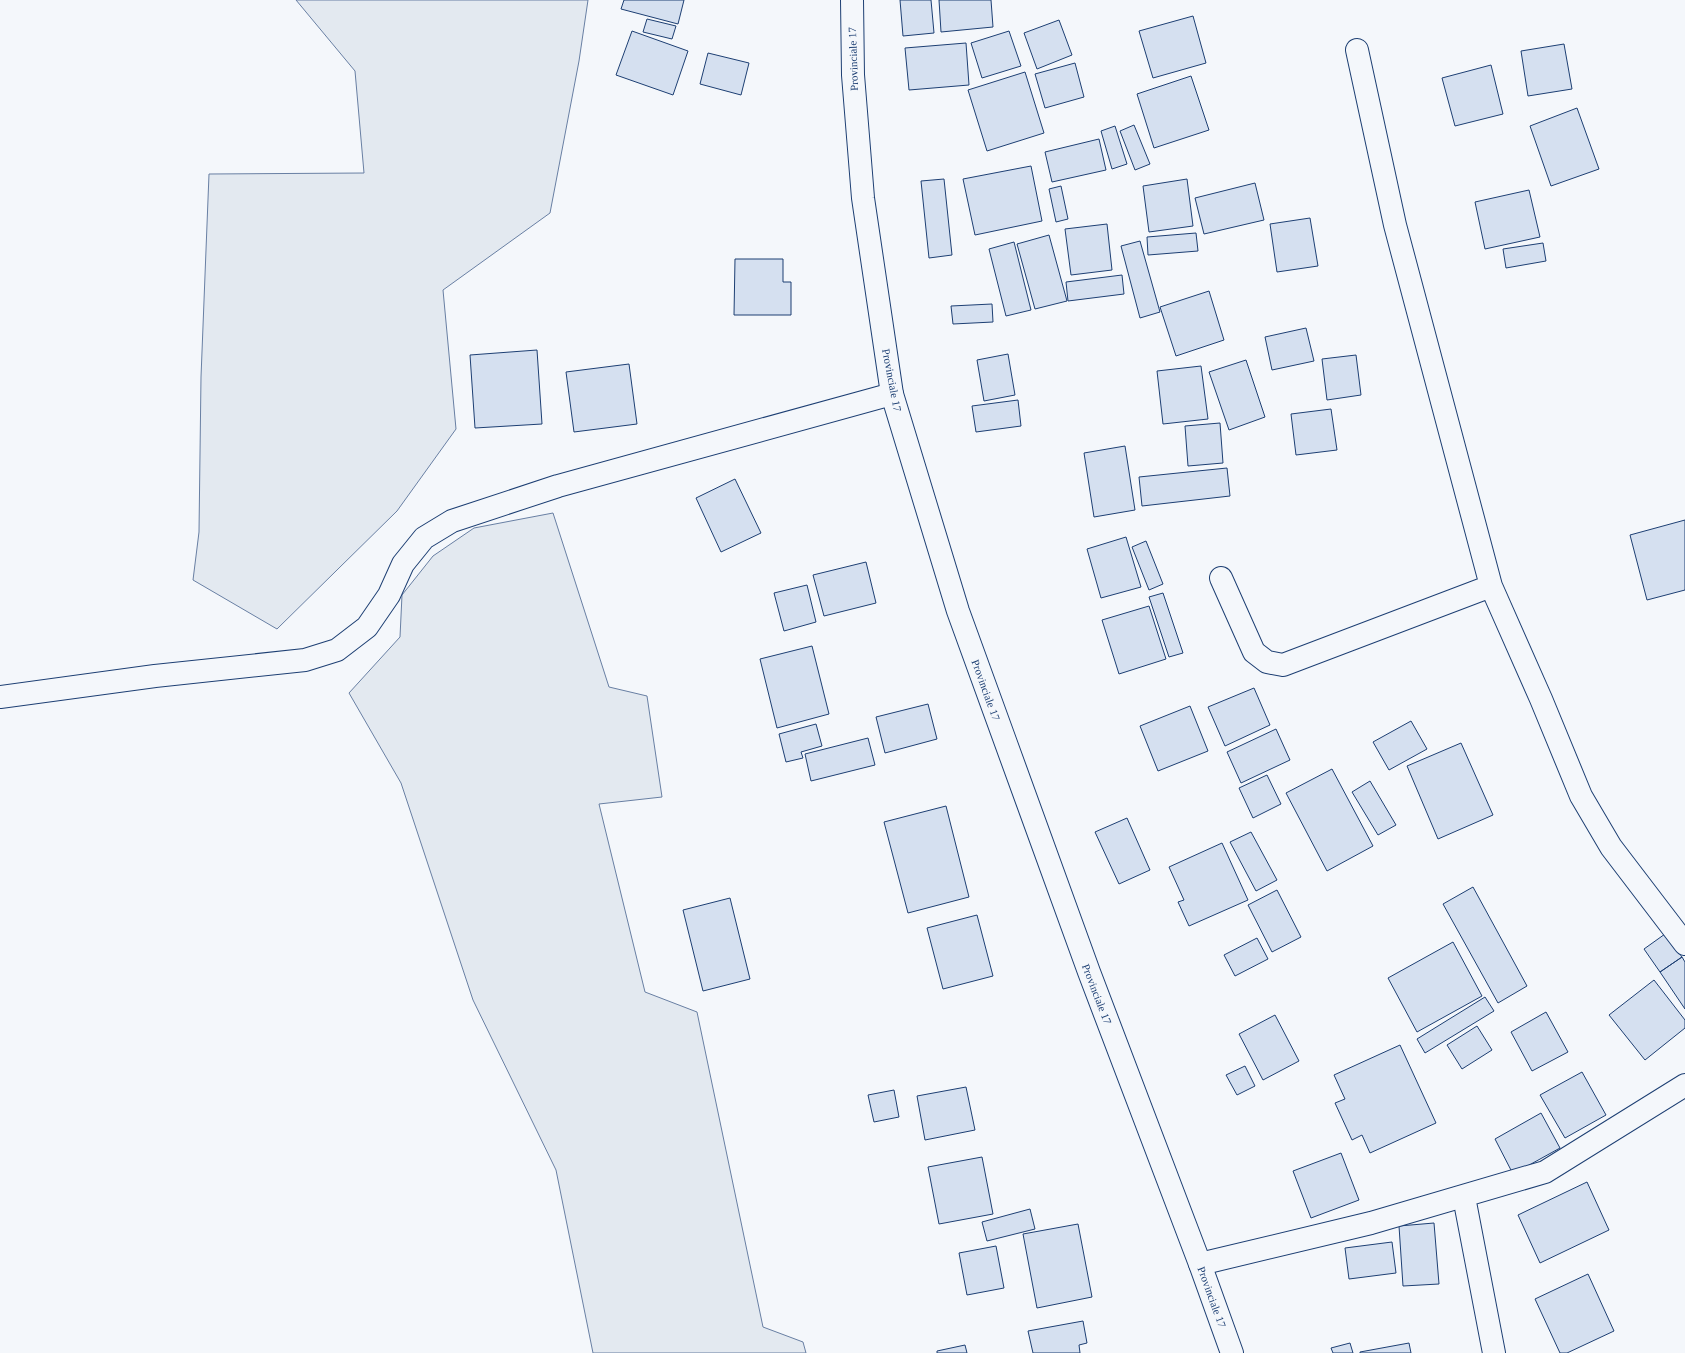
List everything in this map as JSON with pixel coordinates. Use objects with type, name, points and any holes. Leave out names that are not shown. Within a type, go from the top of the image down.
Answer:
[{"type":"street","name":"Provinciale 17","points":[[852,0],[853,75],[863,198],[892,394],[958,611],[1088,972],[1200,1264],[1232,1353]]},
{"type":"street","points":[[1357,50],[1395,225],[1491,586],[1542,699],[1581,796],[1611,847],[1685,944]]},
{"type":"street","points":[[0,697],[155,676],[305,660],[337,650],[367,627],[389,595],[403,564],[424,538],[452,521],[573,482],[892,394]]},
{"type":"street","points":[[1221,578],[1254,652],[1267,662],[1283,665],[1491,586]]},
{"type":"street","points":[[1200,1264],[1371,1223],[1464,1197],[1545,1172],[1685,1085]]},
{"type":"street","points":[[1464,1197],[1494,1353]]},
{"type":"shaded area","points":[[296,0],[588,0],[579,61],[550,213],[443,290],[456,429],[397,511],[277,629],[193,580],[199,532],[201,377],[209,174],[364,173],[355,71]]},
{"type":"shaded area","points":[[553,513],[609,687],[647,696],[662,797],[599,804],[645,992],[697,1012],[763,1327],[803,1342],[806,1353],[593,1353],[556,1170],[473,1000],[401,783],[349,693],[400,637],[402,595],[433,556],[474,528]]},
{"type":"building","points":[[624,0],[684,0],[678,24],[621,9]]},
{"type":"building","points":[[900,0],[931,0],[934,33],[903,36]]},
{"type":"building","points":[[939,0],[991,0],[993,27],[941,32]]},
{"type":"building","points":[[1193,16],[1206,63],[1153,78],[1139,31]]},
{"type":"building","points":[[647,19],[676,26],[672,39],[643,32]]},
{"type":"building","points":[[1059,20],[1072,55],[1037,69],[1024,33]]},
{"type":"building","points":[[632,31],[688,51],[673,95],[616,75]]},
{"type":"building","points":[[1009,31],[1021,66],[982,78],[971,43]]},
{"type":"building","points":[[966,43],[969,85],[909,90],[905,48]]},
{"type":"building","points":[[1564,44],[1572,89],[1528,96],[1521,51]]},
{"type":"building","points":[[708,53],[749,63],[741,95],[700,84]]},
{"type":"building","points":[[1075,63],[1084,97],[1045,108],[1035,74]]},
{"type":"building","points":[[1491,65],[1503,114],[1455,126],[1442,78]]},
{"type":"building","points":[[1025,72],[1044,133],[987,151],[968,90]]},
{"type":"building","points":[[1191,76],[1209,130],[1154,148],[1137,94]]},
{"type":"building","points":[[1577,108],[1599,169],[1551,186],[1530,126]]},
{"type":"building","points":[[1134,125],[1150,164],[1135,170],[1120,131]]},
{"type":"building","points":[[1115,126],[1127,164],[1112,169],[1101,131]]},
{"type":"building","points":[[1099,139],[1106,170],[1052,182],[1045,152]]},
{"type":"building","points":[[1031,166],[1042,221],[975,235],[963,179]]},
{"type":"building","points":[[944,179],[952,255],[929,258],[921,181]]},
{"type":"building","points":[[1187,179],[1193,226],[1149,232],[1143,186]]},
{"type":"building","points":[[1255,183],[1264,220],[1204,234],[1195,198]]},
{"type":"building","points":[[1061,186],[1068,219],[1056,222],[1049,189]]},
{"type":"building","points":[[1529,190],[1540,237],[1485,249],[1475,202]]},
{"type":"building","points":[[1310,218],[1318,266],[1277,272],[1270,224]]},
{"type":"building","points":[[1107,224],[1112,270],[1071,275],[1065,229]]},
{"type":"building","points":[[1196,233],[1198,251],[1148,255],[1147,237]]},
{"type":"building","points":[[1049,235],[1067,301],[1035,309],[1017,244]]},
{"type":"building","points":[[1140,241],[1160,312],[1140,318],[1121,246]]},
{"type":"building","points":[[1014,242],[1031,310],[1006,316],[989,249]]},
{"type":"building","points":[[1543,243],[1546,261],[1506,268],[1503,249]]},
{"type":"building","points":[[735,259],[783,259],[783,282],[791,282],[791,315],[734,315]]},
{"type":"building","points":[[1122,275],[1124,294],[1068,301],[1066,282]]},
{"type":"building","points":[[1209,291],[1224,340],[1176,356],[1160,307]]},
{"type":"building","points":[[992,304],[993,322],[953,324],[951,306]]},
{"type":"building","points":[[1306,328],[1314,361],[1272,370],[1265,337]]},
{"type":"building","points":[[537,350],[542,424],[475,428],[470,355]]},
{"type":"building","points":[[1008,354],[1015,395],[984,401],[977,360]]},
{"type":"building","points":[[1356,355],[1361,395],[1327,400],[1322,359]]},
{"type":"building","points":[[1246,360],[1265,417],[1229,430],[1209,372]]},
{"type":"building","points":[[629,364],[637,424],[574,432],[566,372]]},
{"type":"building","points":[[1201,366],[1208,419],[1163,424],[1157,371]]},
{"type":"building","points":[[1018,400],[1021,426],[976,432],[972,406]]},
{"type":"building","points":[[1331,409],[1337,450],[1296,455],[1291,414]]},
{"type":"building","points":[[1220,423],[1223,463],[1188,466],[1185,426]]},
{"type":"building","points":[[1125,446],[1135,510],[1094,517],[1084,453]]},
{"type":"building","points":[[1227,468],[1230,496],[1142,506],[1139,477]]},
{"type":"building","points":[[735,479],[761,533],[721,552],[696,498]]},
{"type":"building","points":[[1685,520],[1685,590],[1647,600],[1630,535]]},
{"type":"building","points":[[1126,537],[1141,587],[1101,598],[1087,549]]},
{"type":"building","points":[[1146,541],[1163,584],[1149,590],[1132,547]]},
{"type":"building","points":[[866,562],[876,603],[824,616],[813,575]]},
{"type":"building","points":[[807,585],[816,622],[784,631],[774,593]]},
{"type":"building","points":[[1163,593],[1183,653],[1169,657],[1149,597]]},
{"type":"building","points":[[1149,606],[1166,659],[1119,674],[1102,620]]},
{"type":"building","points":[[812,646],[829,714],[777,728],[760,659]]},
{"type":"building","points":[[1254,688],[1270,725],[1225,746],[1208,707]]},
{"type":"building","points":[[928,704],[937,739],[885,753],[876,717]]},
{"type":"building","points":[[1190,706],[1208,751],[1158,771],[1140,726]]},
{"type":"building","points":[[1411,721],[1427,749],[1389,770],[1373,742]]},
{"type":"building","points":[[816,724],[822,746],[801,752],[803,758],[786,762],[779,734]]},
{"type":"building","points":[[1276,729],[1290,760],[1241,783],[1227,752]]},
{"type":"building","points":[[868,738],[875,765],[811,781],[805,754]]},
{"type":"building","points":[[1461,743],[1493,815],[1438,839],[1407,766]]},
{"type":"building","points":[[1332,769],[1373,846],[1327,871],[1286,793]]},
{"type":"building","points":[[1267,775],[1281,804],[1253,818],[1239,788]]},
{"type":"building","points":[[1370,781],[1396,825],[1378,835],[1352,792]]},
{"type":"building","points":[[946,806],[969,897],[908,913],[884,822]]},
{"type":"building","points":[[1127,818],[1150,870],[1119,884],[1095,832]]},
{"type":"building","points":[[1251,832],[1277,880],[1256,891],[1230,842]]},
{"type":"building","points":[[1222,843],[1248,900],[1189,926],[1178,902],[1184,900],[1169,867]]},
{"type":"building","points":[[1473,887],[1527,986],[1498,1003],[1443,904]]},
{"type":"building","points":[[1277,890],[1301,937],[1272,952],[1248,905]]},
{"type":"building","points":[[730,898],[750,979],[703,991],[683,910]]},
{"type":"building","points":[[977,915],[993,976],[943,989],[927,928]]},
{"type":"building","points":[[1665,934],[1682,957],[1660,972],[1644,949]]},
{"type":"building","points":[[1257,938],[1268,959],[1235,976],[1224,955]]},
{"type":"building","points":[[1453,942],[1482,996],[1417,1032],[1388,978]]},
{"type":"building","points":[[1682,957],[1685,962],[1685,1009],[1660,972]]},
{"type":"building","points":[[1654,980],[1685,1020],[1685,1028],[1645,1060],[1609,1015]]},
{"type":"building","points":[[1485,997],[1494,1011],[1425,1053],[1417,1039]]},
{"type":"building","points":[[1546,1012],[1568,1052],[1532,1071],[1511,1032]]},
{"type":"building","points":[[1275,1015],[1299,1061],[1263,1080],[1239,1034]]},
{"type":"building","points":[[1477,1026],[1492,1050],[1462,1069],[1447,1045]]},
{"type":"building","points":[[1400,1045],[1436,1123],[1370,1153],[1362,1135],[1352,1140],[1335,1103],[1345,1099],[1334,1075]]},
{"type":"building","points":[[1245,1066],[1255,1086],[1237,1095],[1226,1075]]},
{"type":"building","points":[[1582,1072],[1606,1115],[1565,1138],[1540,1095]]},
{"type":"building","points":[[966,1087],[975,1130],[925,1140],[917,1096]]},
{"type":"building","points":[[894,1090],[899,1117],[874,1122],[868,1095]]},
{"type":"building","points":[[1541,1113],[1560,1148],[1513,1174],[1495,1139]]},
{"type":"building","points":[[1341,1153],[1359,1200],[1311,1218],[1293,1171]]},
{"type":"building","points":[[982,1157],[993,1214],[939,1224],[928,1167]]},
{"type":"building","points":[[1587,1182],[1609,1230],[1540,1263],[1518,1215]]},
{"type":"building","points":[[1030,1209],[1035,1229],[987,1241],[982,1222]]},
{"type":"building","points":[[1434,1223],[1439,1284],[1403,1286],[1399,1226]]},
{"type":"building","points":[[1078,1224],[1092,1297],[1037,1308],[1023,1234]]},
{"type":"building","points":[[1392,1242],[1396,1273],[1349,1279],[1345,1248]]},
{"type":"building","points":[[996,1246],[1004,1288],[967,1295],[959,1253]]},
{"type":"building","points":[[1588,1274],[1614,1331],[1567,1353],[1560,1353],[1535,1299]]},
{"type":"building","points":[[1083,1321],[1087,1343],[1079,1345],[1080,1353],[1033,1353],[1028,1331]]},
{"type":"building","points":[[1350,1343],[1353,1353],[1333,1353],[1331,1348]]},
{"type":"building","points":[[1409,1343],[1411,1353],[1360,1353],[1360,1352]]},
{"type":"building","points":[[965,1345],[967,1353],[937,1353],[937,1351]]}]
